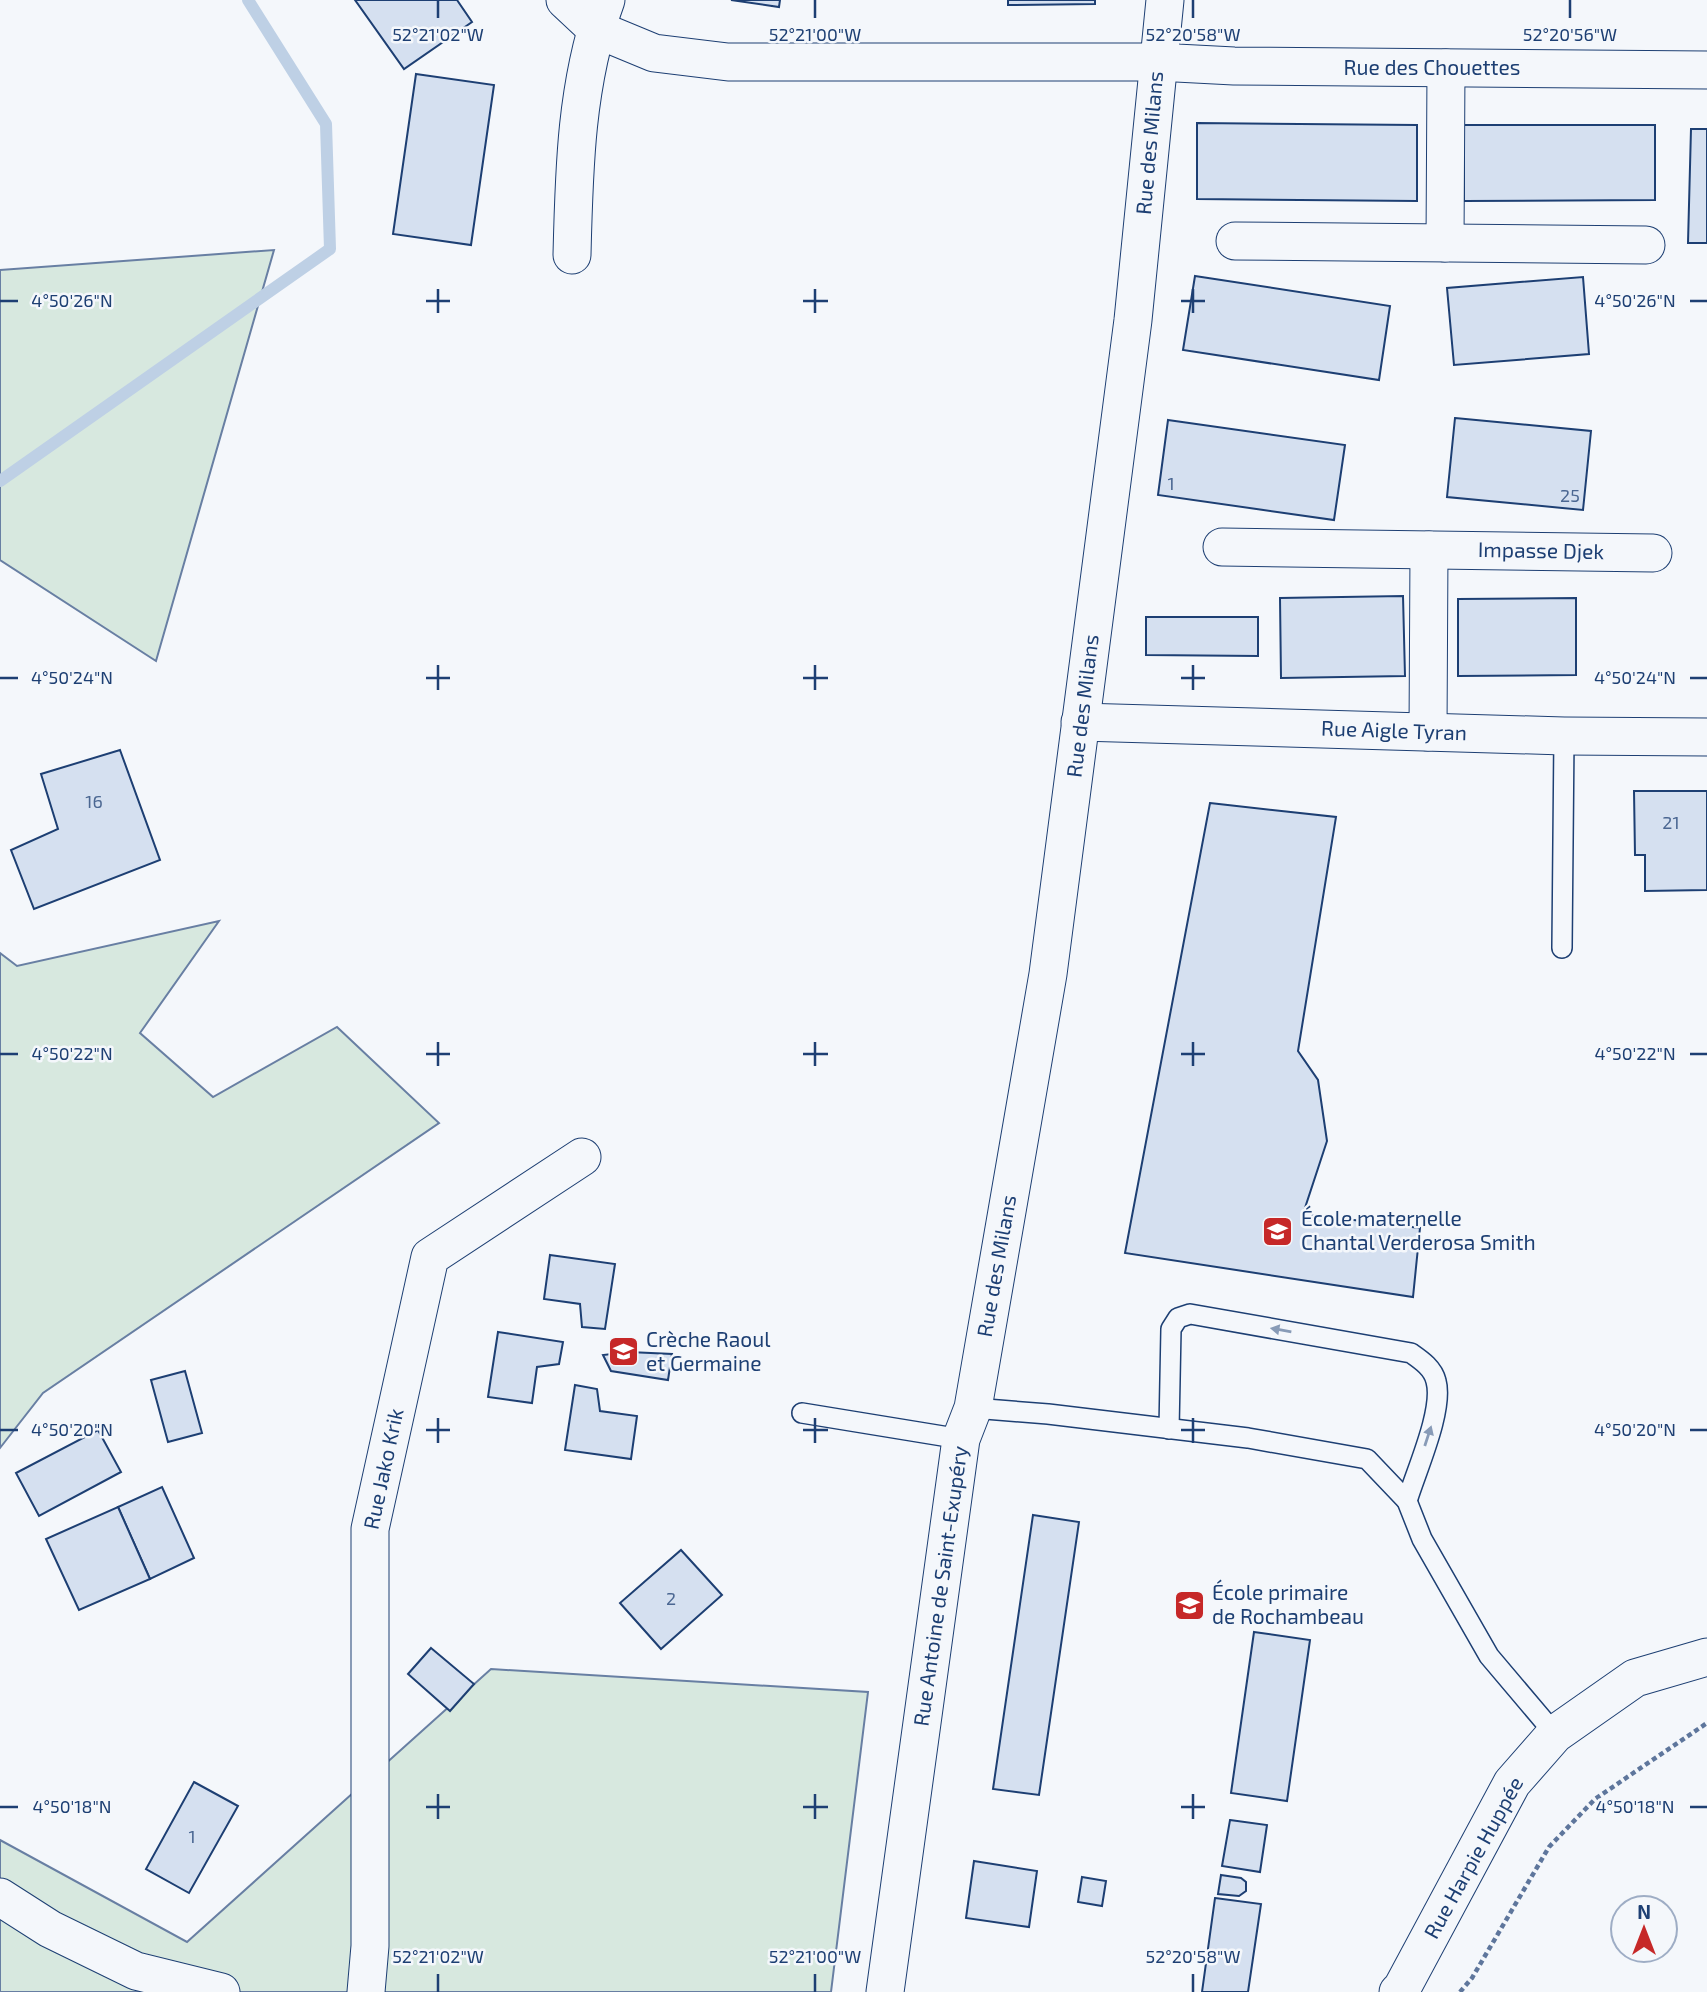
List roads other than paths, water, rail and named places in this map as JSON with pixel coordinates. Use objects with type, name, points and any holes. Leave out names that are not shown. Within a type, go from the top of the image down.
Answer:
[{"type":"street","points":[[565,0],[601,14],[583,87],[575,158],[572,256]]},
{"type":"street","name":"Rue des Milans","points":[[967,1423],[1048,974],[1133,320],[1165,0]]},
{"type":"street","name":"Rue des Chouettes","points":[[601,14],[654,53],[728,62],[1157,62],[1234,66],[1707,70]]},
{"type":"street","points":[[1445,243],[1446,68]]},
{"type":"street","points":[[1235,241],[1646,245]]},
{"type":"street","name":"Impasse Djek","points":[[1222,547],[1653,553]]},
{"type":"street","points":[[1428,732],[1429,550]]},
{"type":"street","name":"Rue Aigle Tyran","points":[[1080,722],[1564,736],[1707,737]]},
{"type":"street","name":"Rue Jako Krik","points":[[366,1992],[370,1946],[370,1529],[430,1257],[582,1157]]},
{"type":"street","name":"Rue Antoine de Saint-Exupéry","points":[[885,1992],[967,1423]]},
{"type":"street","name":"Rue Harpie Huppée","points":[[1398,1992],[1512,1783],[1555,1734],[1635,1678],[1707,1657]]},
{"type":"street","points":[[0,1897],[50,1930],[136,1972],[221,1992]]},
{"type":"lane","points":[[1562,948],[1564,736]]},
{"type":"lane","points":[[1169,1429],[1171,1329],[1178,1318],[1191,1314],[1411,1353],[1426,1363],[1436,1379],[1438,1405],[1407,1501]]},
{"type":"lane","points":[[802,1413],[967,1423],[1048,1414],[1248,1438],[1367,1459],[1407,1501],[1422,1539],[1489,1656],[1555,1734]]},
{"type":"waterway","points":[[0,481],[330,249],[326,124],[248,0]]},
{"type":"place","name":"École maternelle Chantal Verderosa Smith","points":[[1278,1231]]},
{"type":"place","name":"Crèche Raoul et Germaine","points":[[623,1352]]},
{"type":"place","name":"École primaire de Rochambeau","points":[[1189,1605]]}]
